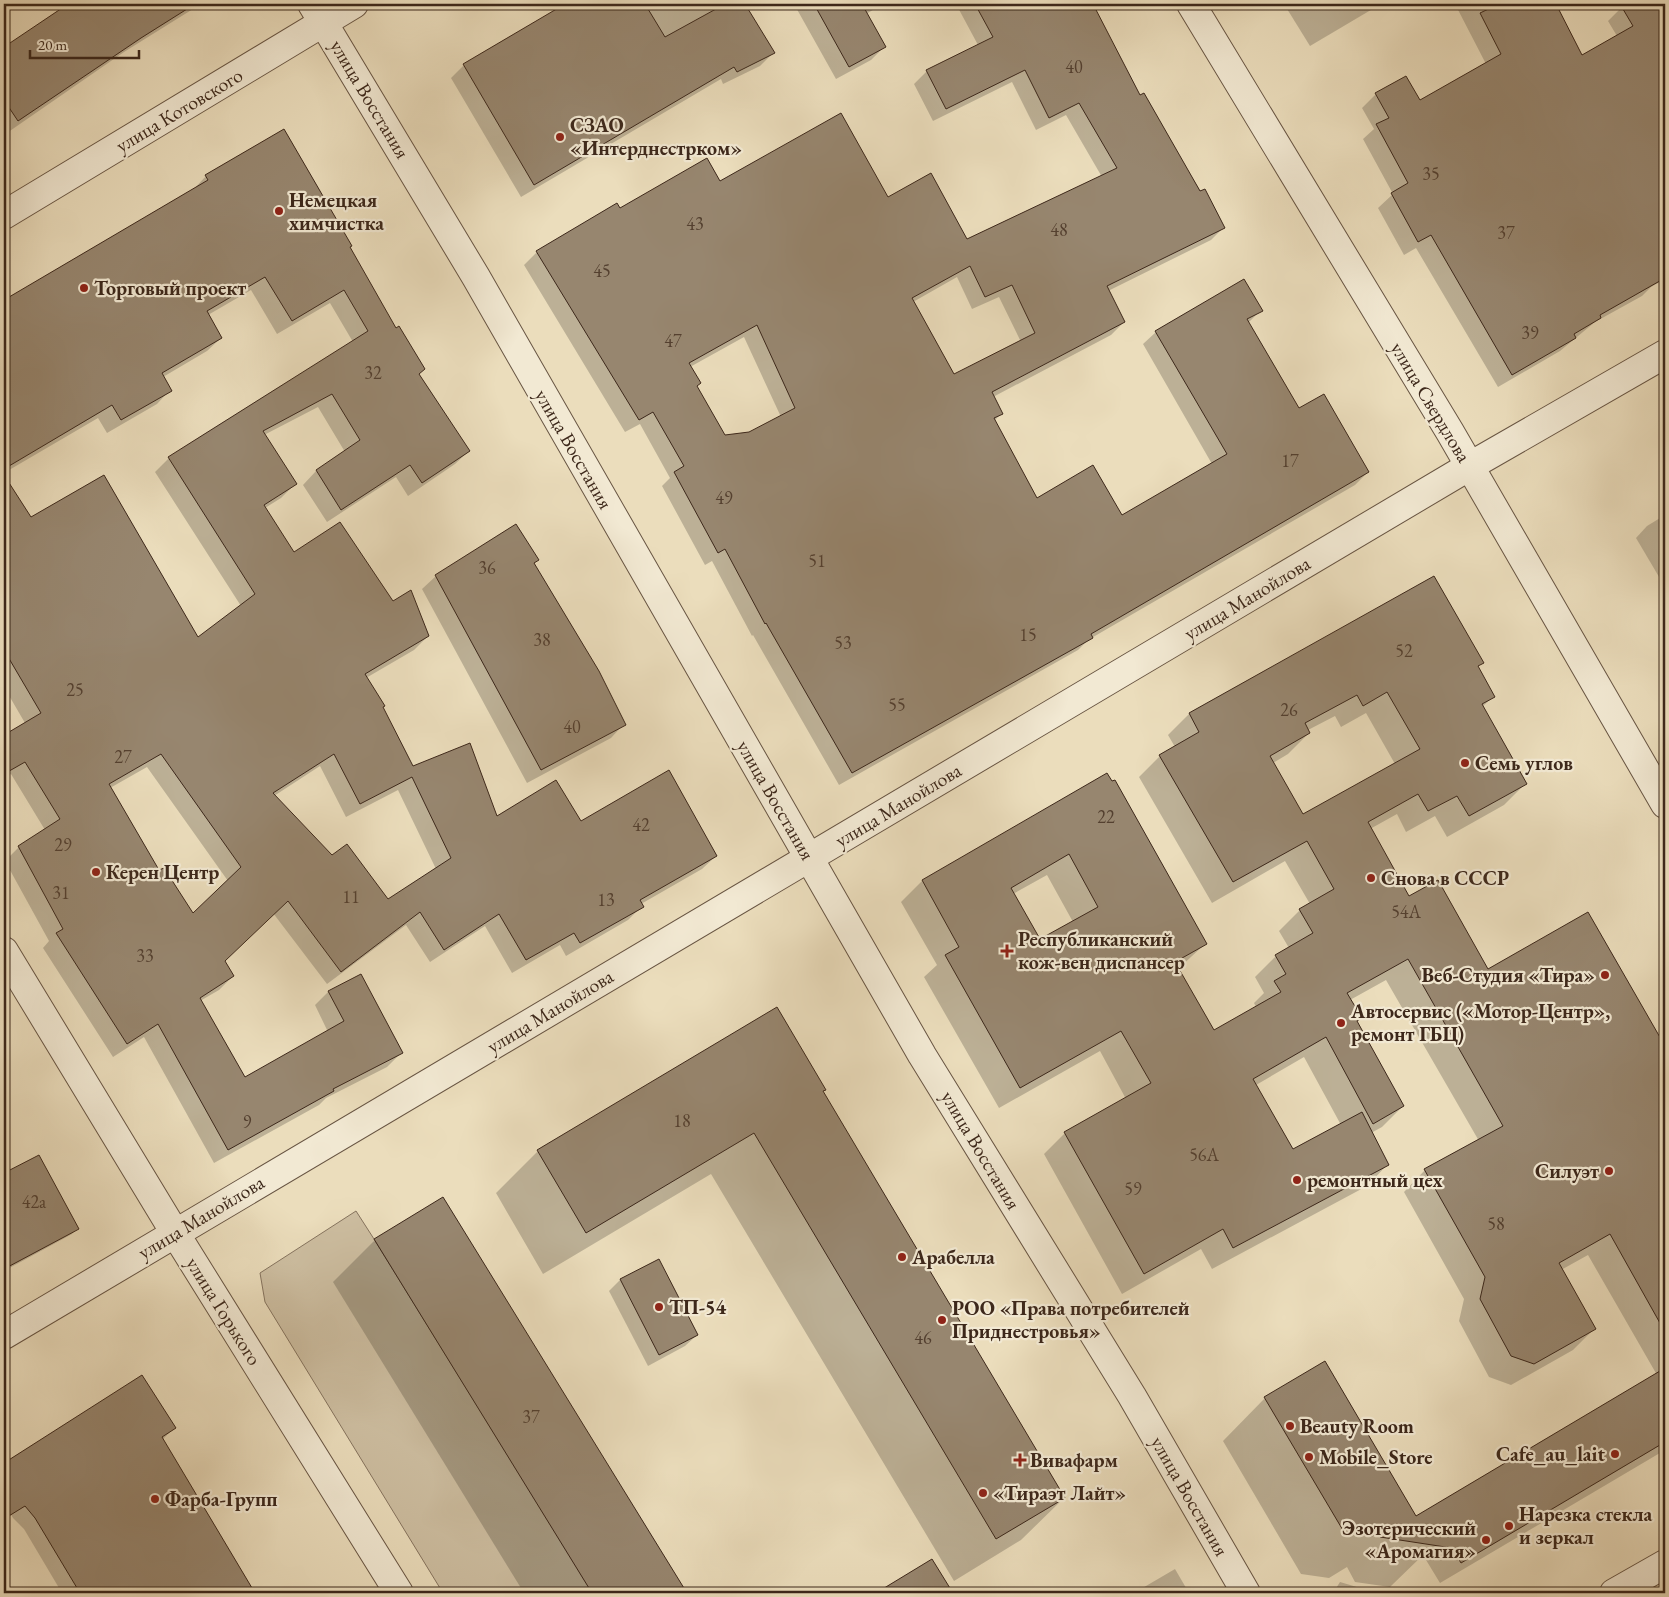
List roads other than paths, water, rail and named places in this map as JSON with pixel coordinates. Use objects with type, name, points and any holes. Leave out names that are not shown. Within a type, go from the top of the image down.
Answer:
[{"type":"street","name":"улица Котовского","points":[[4,215],[318,13],[354,4]]},
{"type":"street","name":"улица Свердлова","points":[[1191,4],[1470,466],[1665,804]]},
{"type":"street","name":"улица Восстания","points":[[318,13],[476,277],[922,1054],[1132,1396],[1246,1593]]},
{"type":"street","name":"улица Манойлова","points":[[4,1335],[1470,466],[1665,354]]},
{"type":"street","name":"улица Горького","points":[[4,951],[175,1233],[399,1593]]},
{"type":"street","points":[[1614,1593],[1665,1564]]},
{"type":"place","name":"СЗАО «Интерднестрком»","points":[[560,137]]},
{"type":"place","name":"Немецкая химчистка","points":[[279,211]]},
{"type":"place","name":"Торговый проект","points":[[84,288]]},
{"type":"place","name":"Семь углов","points":[[1465,763]]},
{"type":"place","name":"Керен Центр","points":[[96,872]]},
{"type":"place","name":"Снова в СССР","points":[[1371,878]]},
{"type":"place","name":"Республиканский кож-вен диспансер","points":[[1007,951]]},
{"type":"place","name":"Веб-Студия «Тира»","points":[[1605,975]]},
{"type":"place","name":"Автосервис («Мотор-Центр», ремонт ГБЦ)","points":[[1341,1023]]},
{"type":"place","name":"Силуэт","points":[[1609,1171]]},
{"type":"place","name":"ремонтный цех","points":[[1297,1180]]},
{"type":"place","name":"Арабелла","points":[[902,1257]]},
{"type":"place","name":"ТП-54","points":[[659,1307]]},
{"type":"place","name":"РОО «Права потребителей Приднестровья»","points":[[942,1320]]},
{"type":"place","name":"Beauty Room","points":[[1290,1426]]},
{"type":"place","name":"Cafe_au_lait","points":[[1615,1454]]},
{"type":"place","name":"Mobile_Store","points":[[1309,1457]]},
{"type":"place","name":"Вивафарм","points":[[1020,1460]]},
{"type":"place","name":"«Тираэт Лайт»","points":[[983,1493]]},
{"type":"place","name":"Фарба-Групп","points":[[155,1499]]},
{"type":"place","name":"Нарезка стекла и зеркал","points":[[1509,1526]]},
{"type":"place","name":"Эзотерический «Аромагия»","points":[[1486,1540]]}]
